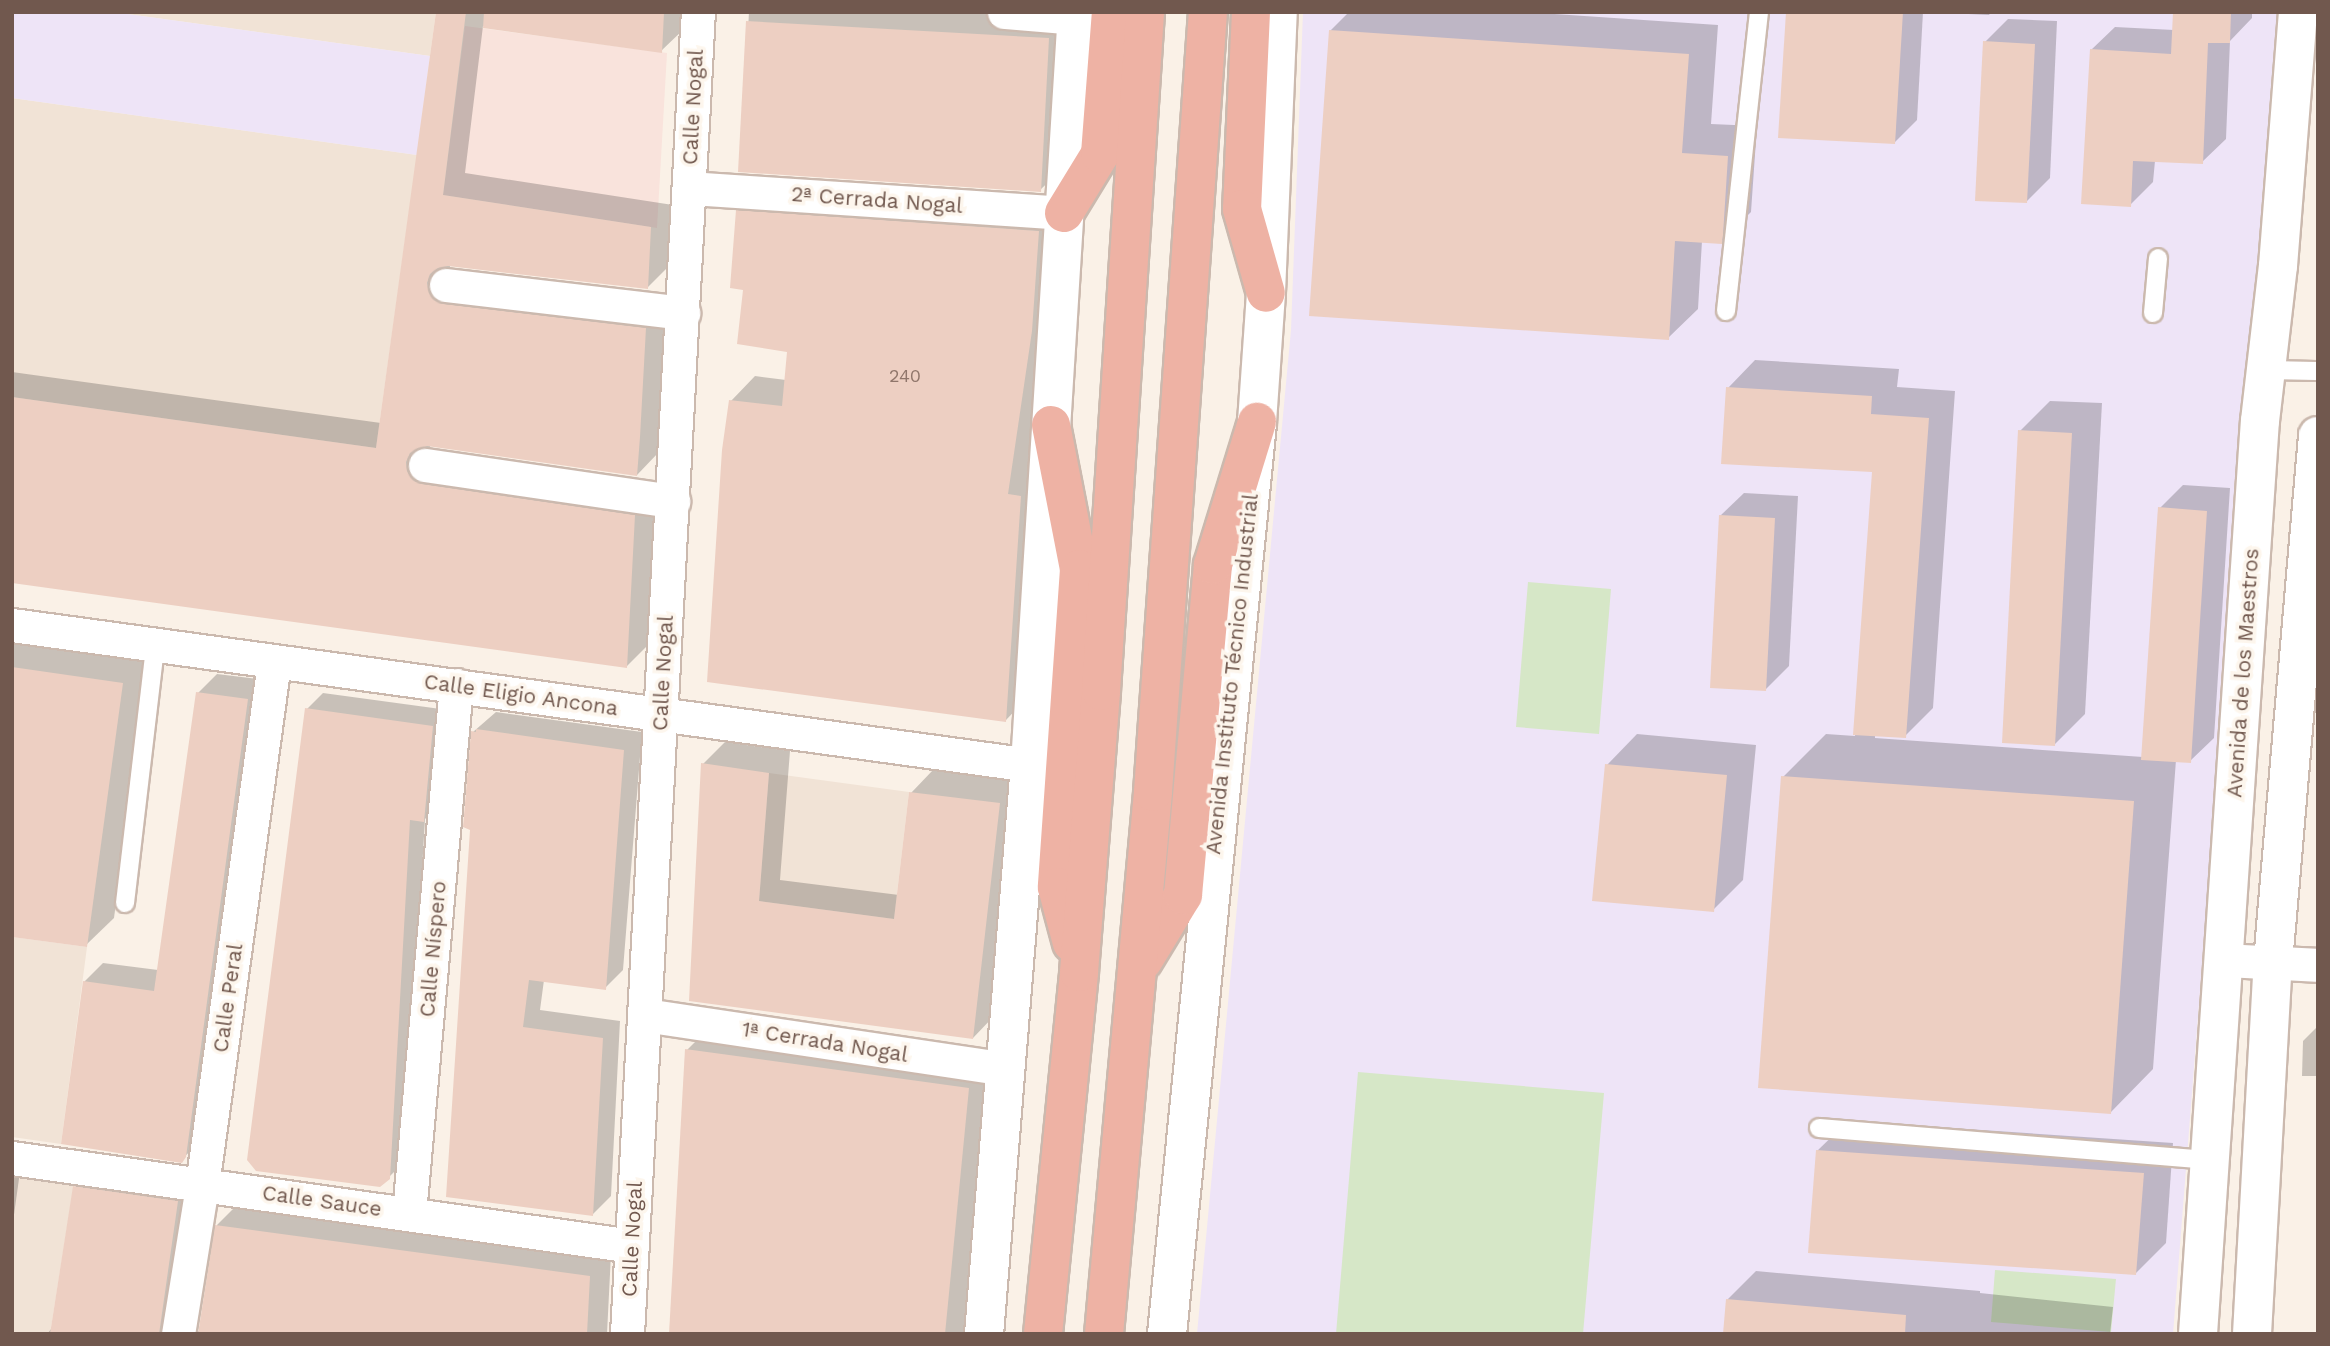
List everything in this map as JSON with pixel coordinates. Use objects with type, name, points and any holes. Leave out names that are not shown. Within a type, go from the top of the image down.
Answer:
[{"type":"highway","points":[[1043,1334],[1079,972],[1101,691],[1145,12]]},
{"type":"highway","points":[[1104,1334],[1164,648],[1208,12]]},
{"type":"highway","points":[[1251,12],[1242,209],[1266,293]]},
{"type":"highway","points":[[1064,213],[1100,154],[1088,14]]},
{"type":"highway","points":[[1138,969],[1183,895],[1213,565],[1257,422]]},
{"type":"highway","points":[[1051,425],[1079,569],[1057,887],[1079,972]]},
{"type":"main road","name":"Avenida Instituto Técnico Industrial","points":[[1167,1334],[1257,422],[1266,293],[1278,12]]},
{"type":"main road","name":"Avenida de los Maestros","points":[[2198,1334],[2260,421],[2267,370],[2298,12]]},
{"type":"main road","points":[[984,1334],[1030,765],[1064,213]]},
{"type":"main road","points":[[2260,421],[2318,424]]},
{"type":"main road","points":[[2252,1334],[2273,962],[2318,436]]},
{"type":"street","name":"Calle Nogal","points":[[627,1334],[698,12]]},
{"type":"street","points":[[1004,12],[1088,14]]},
{"type":"street","name":"2ª Cerrada Nogal","points":[[689,188],[1064,213]]},
{"type":"street","points":[[446,285],[682,313]]},
{"type":"street","points":[[425,465],[673,501]]},
{"type":"street","name":"Calle Eligio Ancona","points":[[12,625],[1030,765]]},
{"type":"street","name":"Calle Peral","points":[[178,1334],[202,1185],[274,662]]},
{"type":"street","name":"Calle Níspero","points":[[409,1213],[456,685]]},
{"type":"street","points":[[2224,960],[2318,965]]},
{"type":"street","name":"1ª Cerrada Nogal","points":[[645,1015],[1006,1069]]},
{"type":"street","name":"Calle Sauce","points":[[12,1158],[632,1246]]},
{"type":"lane","points":[[1726,311],[1759,12]]},
{"type":"lane","points":[[2153,313],[2158,258]]},
{"type":"lane","points":[[2267,370],[2318,371]]},
{"type":"lane","points":[[125,903],[155,646]]},
{"type":"lane","points":[[1819,1128],[2210,1160]]},
{"type":"shaded area","points":[[12,12],[113,12],[430,56],[417,155],[12,98]]},
{"type":"shaded area","points":[[113,12],[436,12],[430,56]]},
{"type":"shaded area","points":[[1303,12],[2277,12],[2173,1334],[1197,1334],[1291,330]]},
{"type":"shaded area","points":[[465,26],[667,53],[657,228],[443,195]]},
{"type":"shaded area","points":[[12,98],[417,155],[376,448],[12,397]]},
{"type":"shaded area","points":[[769,773],[909,792],[894,919],[759,901]]},
{"type":"shaded area","points":[[12,937],[87,947],[61,1144],[12,1137]]},
{"type":"shaded area","points":[[12,1170],[75,1177],[50,1334],[12,1334]]},
{"type":"green space","points":[[1528,582],[1611,589],[1599,734],[1516,727]]},
{"type":"green space","points":[[1358,1072],[1604,1093],[1583,1334],[1336,1334]]},
{"type":"green space","points":[[1995,1270],[2116,1279],[2111,1332],[1991,1322]]},
{"type":"building","points":[[436,12],[466,12],[443,195],[651,227],[648,289],[448,266],[438,268],[430,274],[427,283],[429,293],[444,304],[646,328],[640,437],[637,476],[427,446],[410,453],[406,462],[407,471],[413,480],[422,484],[635,515],[627,668],[12,583],[12,397],[376,448]]},
{"type":"building","points":[[484,12],[664,12],[662,53],[483,28]]},
{"type":"building","points":[[1786,12],[1903,12],[1895,144],[1778,138]]},
{"type":"building","points":[[2173,12],[2231,12],[2230,43],[2208,43],[2203,164],[2133,161],[2131,207],[2081,204],[2090,49],[2171,54]]},
{"type":"building","points":[[746,21],[1049,38],[1041,192],[738,172]]},
{"type":"building","points":[[1329,30],[1689,54],[1682,153],[1728,156],[1723,235],[1722,244],[1675,241],[1669,340],[1309,316]]},
{"type":"building","points":[[1983,41],[2035,44],[2027,203],[1975,201]]},
{"type":"building","points":[[736,210],[1039,231],[1032,331],[1008,494],[1021,496],[1006,722],[707,682],[722,450],[729,400],[782,406],[787,352],[737,344],[743,290],[730,288]]},
{"type":"building","points":[[1726,387],[1872,396],[1871,414],[1929,418],[1906,738],[1853,735],[1872,472],[1721,464]]},
{"type":"building","points":[[2018,430],[2072,433],[2055,746],[2002,743]]},
{"type":"building","points":[[2158,507],[2207,511],[2191,763],[2141,760]]},
{"type":"building","points":[[1719,515],[1775,518],[1766,691],[1710,688]]},
{"type":"building","points":[[12,667],[123,683],[87,947],[12,937]]},
{"type":"building","points":[[196,692],[248,699],[186,1157],[182,1163],[61,1144],[83,981],[154,991]]},
{"type":"building","points":[[305,708],[433,726],[424,822],[410,820],[390,1179],[380,1187],[256,1171],[247,1160]]},
{"type":"building","points":[[476,729],[624,750],[606,990],[529,980],[523,1027],[603,1038],[593,1216],[446,1197],[470,830],[463,827],[471,731],[476,732]]},
{"type":"building","points":[[701,763],[769,773],[759,901],[894,919],[909,792],[1000,803],[973,1039],[689,1001]]},
{"type":"building","points":[[1605,764],[1727,775],[1714,912],[1592,901]]},
{"type":"building","points":[[1781,776],[2134,801],[2111,1114],[1758,1088]]},
{"type":"building","points":[[685,1049],[969,1088],[945,1334],[669,1334]]},
{"type":"building","points":[[1816,1150],[2144,1173],[2136,1275],[1808,1253]]},
{"type":"building","points":[[73,1186],[178,1201],[159,1334],[50,1334]]},
{"type":"building","points":[[215,1225],[590,1276],[587,1334],[198,1334]]},
{"type":"building","points":[[1726,1299],[1906,1315],[1905,1334],[1723,1334]]}]
